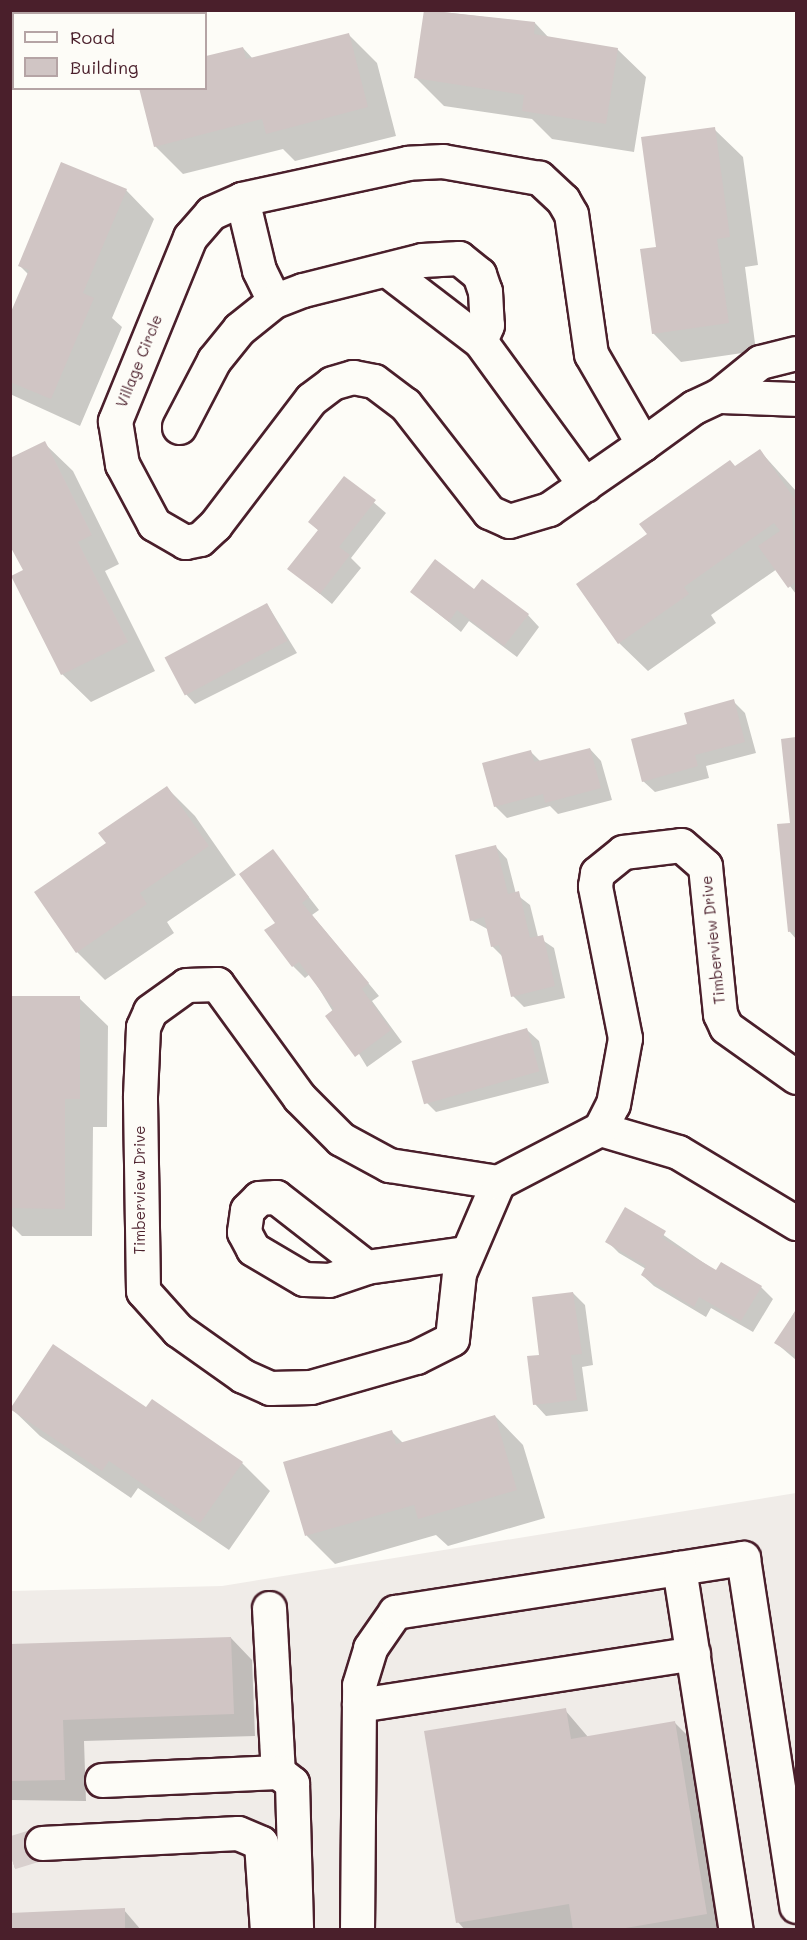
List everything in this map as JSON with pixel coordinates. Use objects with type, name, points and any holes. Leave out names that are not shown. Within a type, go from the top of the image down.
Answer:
[{"type":"street","name":"Village Circle","points":[[644,444],[591,354],[571,214],[555,190],[539,178],[426,161],[242,199],[211,213],[190,237],[115,421],[122,464],[154,524],[170,538],[200,539],[311,399],[332,383],[353,377],[391,390],[489,512],[509,521],[549,509],[718,396],[760,362],[796,353]]},
{"type":"street","points":[[242,199],[259,270],[274,301]]},
{"type":"street","points":[[179,428],[214,360],[240,329],[274,301],[442,257],[471,265],[488,308],[480,341]]},
{"type":"street","points":[[387,270],[480,341],[585,485]]},
{"type":"street","points":[[718,396],[796,399]]},
{"type":"street","name":"Timberview Drive","points":[[600,1129],[613,1104],[625,1038],[595,886],[606,860],[623,852],[664,844],[696,855],[710,886],[720,1014],[738,1038],[796,1077]]},
{"type":"street","name":"Timberview Drive","points":[[217,984],[299,1097],[341,1138],[388,1165],[498,1182],[465,1253],[452,1340],[416,1357],[321,1384],[270,1388],[243,1376],[178,1330],[153,1307],[140,1275],[143,1027],[150,1011],[186,985],[217,984]]},
{"type":"street","points":[[498,1182],[600,1129],[678,1152],[796,1223]]},
{"type":"street","points":[[366,1268],[465,1253]]},
{"type":"street","points":[[357,1929],[359,1685],[370,1648],[395,1612],[743,1558],[796,1906]]},
{"type":"street","points":[[679,1568],[736,1929]]},
{"type":"street","points":[[269,1608],[278,1772]]},
{"type":"street","points":[[359,1705],[693,1653]]},
{"type":"street","points":[[102,1780],[278,1772],[292,1782],[296,1929]]},
{"type":"street","points":[[42,1843],[238,1833],[261,1843],[267,1929]]},
{"type":"shaded area","points":[[796,1493],[796,1929],[11,1929],[10,1591],[222,1586]]},
{"type":"building","points":[[424,10],[535,22],[534,34],[618,48],[606,124],[522,111],[524,95],[414,78]]},
{"type":"building","points":[[349,33],[368,107],[266,134],[262,119],[154,147],[140,90],[207,90],[207,56],[243,47],[246,59]]},
{"type":"building","points":[[715,127],[730,237],[717,239],[729,323],[652,334],[640,249],[656,247],[641,137]]},
{"type":"building","points":[[61,162],[127,189],[83,293],[94,298],[51,399],[10,382],[10,314],[29,270],[18,266]]},
{"type":"building","points":[[45,441],[92,535],[78,542],[128,642],[61,675],[11,576],[23,570],[10,546],[10,458]]},
{"type":"building","points":[[760,449],[796,501],[792,511],[796,582],[788,588],[758,546],[780,531],[774,523],[684,587],[689,594],[618,644],[576,584],[647,534],[639,524],[730,460],[735,466]]},
{"type":"building","points":[[344,476],[376,500],[339,547],[350,555],[320,594],[287,569],[318,530],[308,522]]},
{"type":"building","points":[[435,559],[474,589],[482,579],[529,614],[504,646],[457,610],[449,622],[410,592]]},
{"type":"building","points":[[267,603],[287,641],[185,695],[165,657]]},
{"type":"building","points":[[734,699],[745,742],[695,755],[698,766],[642,782],[631,739],[687,724],[684,713]]},
{"type":"building","points":[[796,737],[796,931],[788,932],[777,824],[790,823],[781,739]]},
{"type":"building","points":[[590,748],[601,788],[545,803],[543,794],[494,807],[482,763],[531,750],[534,762]]},
{"type":"building","points":[[167,786],[209,846],[140,893],[147,904],[76,953],[34,892],[106,843],[98,833]]},
{"type":"building","points":[[496,845],[508,894],[519,891],[530,938],[543,935],[555,986],[511,997],[499,945],[491,947],[484,917],[470,921],[455,855]]},
{"type":"building","points":[[273,849],[309,897],[302,903],[369,983],[362,989],[391,1030],[355,1057],[325,1016],[334,1009],[299,962],[292,967],[264,930],[275,923],[239,874]]},
{"type":"building","points":[[10,996],[80,996],[80,1099],[65,1099],[65,1209],[10,1208]]},
{"type":"building","points":[[527,1028],[539,1071],[424,1104],[412,1061]]},
{"type":"building","points":[[625,1207],[666,1231],[662,1238],[716,1270],[721,1262],[762,1286],[741,1321],[699,1297],[694,1307],[641,1275],[646,1266],[605,1242]]},
{"type":"building","points":[[573,1292],[582,1354],[571,1355],[577,1400],[533,1405],[527,1356],[539,1355],[532,1297]]},
{"type":"building","points":[[796,1310],[796,1356],[774,1343]]},
{"type":"building","points":[[53,1344],[146,1407],[152,1399],[243,1462],[200,1523],[109,1461],[102,1471],[10,1409]]},
{"type":"building","points":[[495,1415],[517,1490],[418,1519],[414,1505],[305,1536],[283,1462],[392,1430],[396,1444]]},
{"type":"building","points":[[231,1637],[234,1714],[63,1720],[65,1780],[10,1781],[10,1644]]},
{"type":"building","points":[[566,1708],[571,1739],[675,1721],[707,1914],[614,1930],[573,1930],[569,1904],[456,1923],[424,1731]]},
{"type":"building","points":[[125,1908],[125,1930],[10,1930],[10,1913]]},
{"type":"tunnel","points":[[10,1853],[42,1843]]}]
